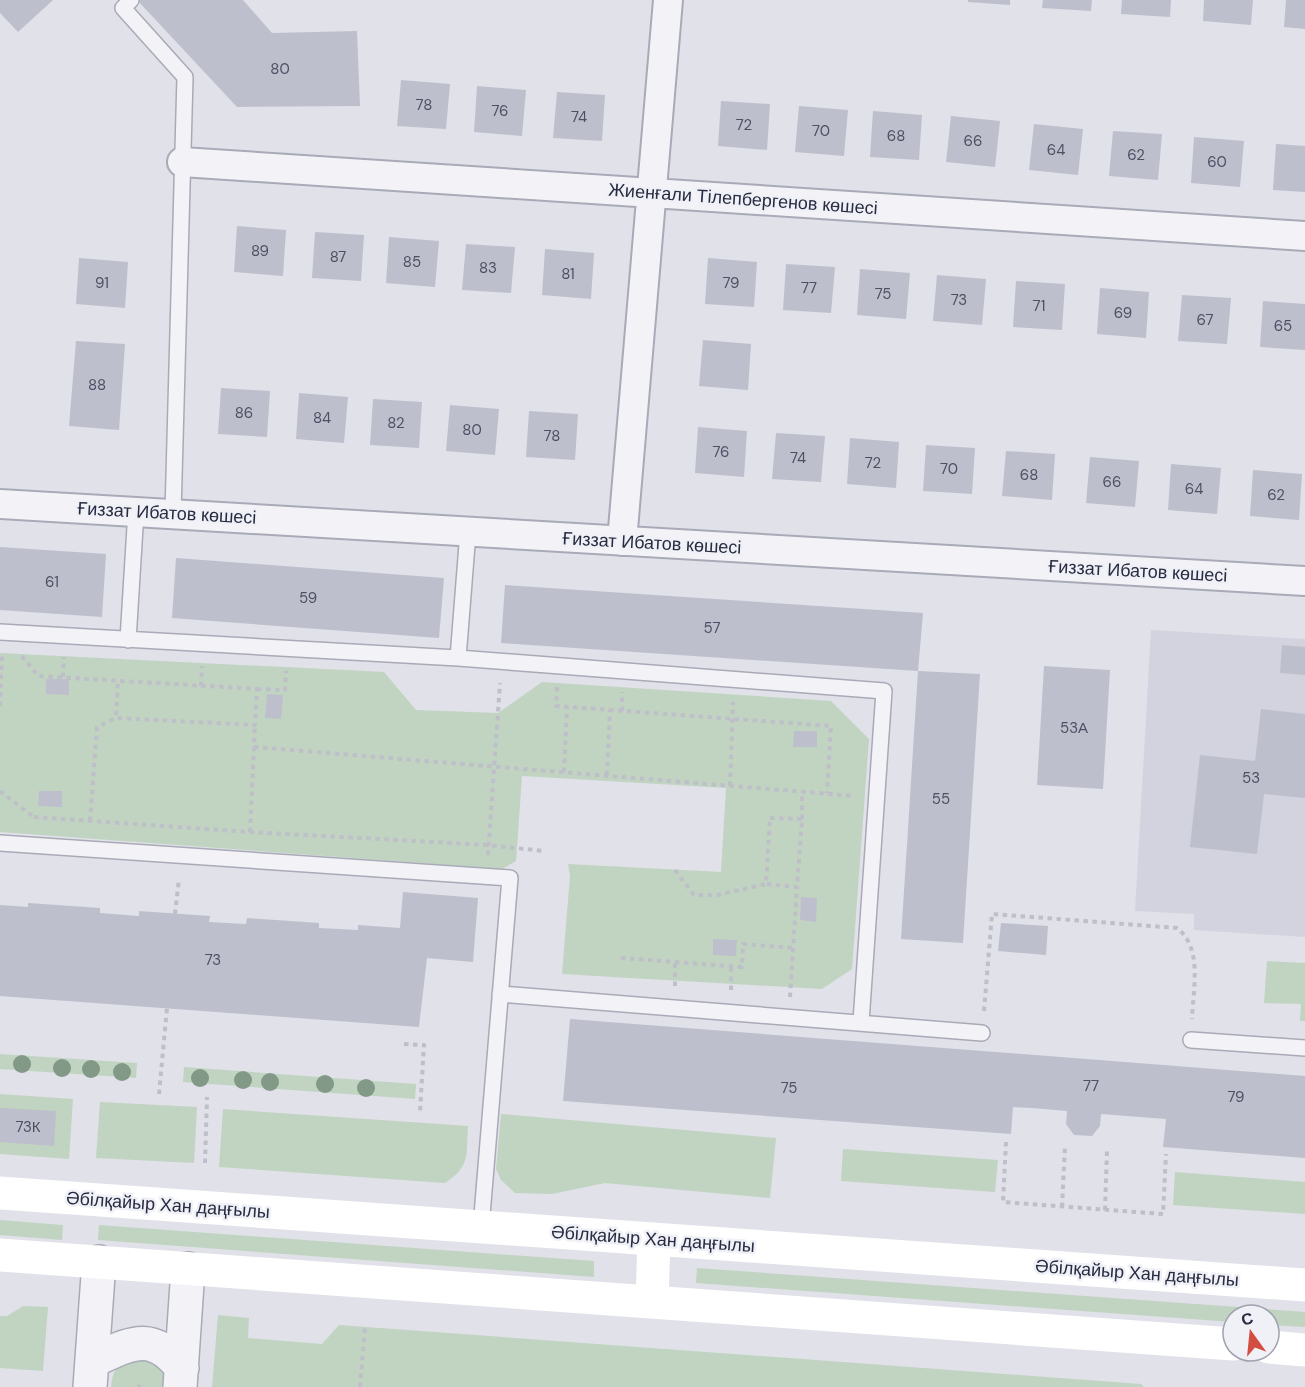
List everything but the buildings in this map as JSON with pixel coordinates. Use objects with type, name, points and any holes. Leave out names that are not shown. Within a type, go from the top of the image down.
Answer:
[{"type":"main road","name":"Әбілқайыр Хан даңғылы","points":[[0,1193],[1305,1285]]},
{"type":"main road","points":[[652,1302],[654,1239]]},
{"type":"main road","points":[[0,1255],[1221,1343]]},
{"type":"main road","points":[[1281,1348],[1305,1350]]},
{"type":"street","points":[[622,541],[668,0]]},
{"type":"street","name":"Жиенғали Тілепбергенов көшесі","points":[[182,162],[1305,236]]},
{"type":"street","name":"Ғиззат Ибатов көшесі","points":[[0,504],[1305,581]]},
{"type":"street","points":[[91,1374],[99,1262]]},
{"type":"street","points":[[181,1378],[188,1269]]},
{"type":"street","points":[[91,1374],[128,1345],[142,1343],[170,1354],[181,1378]]},
{"type":"lane","points":[[132,0],[123,8],[185,77],[173,513]]},
{"type":"lane","points":[[128,640],[136,511]]},
{"type":"lane","points":[[458,658],[468,532]]},
{"type":"lane","points":[[2,632],[458,658],[884,691],[861,1022]]},
{"type":"lane","points":[[0,843],[510,878],[481,1227]]},
{"type":"lane","points":[[500,994],[982,1033]]},
{"type":"lane","points":[[1191,1040],[1305,1048]]},
{"type":"path","points":[[2,632],[38,676],[118,681],[285,690],[286,648]]},
{"type":"path","points":[[0,706],[2,632]]},
{"type":"path","points":[[486,876],[501,661]]},
{"type":"path","points":[[557,665],[556,706],[831,726],[827,794]]},
{"type":"path","points":[[730,786],[734,679]]},
{"type":"path","points":[[116,718],[118,681]]},
{"type":"path","points":[[249,859],[257,688]]},
{"type":"path","points":[[564,772],[567,707]]},
{"type":"path","points":[[607,776],[610,710]]},
{"type":"path","points":[[90,821],[97,727],[116,718],[255,725]]},
{"type":"path","points":[[254,747],[877,798]]},
{"type":"path","points":[[0,791],[70,847]]},
{"type":"path","points":[[789,1017],[802,792]]},
{"type":"path","points":[[34,817],[488,845],[543,852]]},
{"type":"path","points":[[766,884],[770,818],[802,819]]},
{"type":"path","points":[[175,914],[181,854]]},
{"type":"path","points":[[675,870],[694,895],[717,895],[766,884],[797,887]]},
{"type":"path","points":[[982,1033],[992,914],[1178,928],[1186,935],[1194,954],[1191,1040]]},
{"type":"path","points":[[621,958],[742,967],[743,944],[794,948]]},
{"type":"path","points":[[159,1094],[167,1008]]},
{"type":"path","points":[[404,1044],[424,1045],[420,1112]]},
{"type":"path","points":[[205,1163],[207,1097]]},
{"type":"path","points":[[1006,1142],[1003,1202],[1062,1207],[1163,1214],[1166,1154]]},
{"type":"path","points":[[1062,1207],[1065,1147]]},
{"type":"path","points":[[1105,1210],[1107,1150]]},
{"type":"path","points":[[360,1387],[365,1327]]},
{"type":"shaded area","points":[[1151,630],[1305,639],[1305,937],[1194,930],[1194,914],[1135,911]]},
{"type":"green space","points":[[0,653],[384,672],[416,710],[498,713],[542,682],[831,701],[869,739],[852,969],[822,989],[562,974],[570,876],[568,864],[721,872],[726,788],[522,776],[516,861],[502,869],[0,832]]},
{"type":"green space","points":[[1267,961],[1305,963],[1305,1021],[1300,1021],[1301,1004],[1264,1003]]},
{"type":"green space","points":[[0,1054],[137,1063],[136,1078],[0,1069]]},
{"type":"green space","points":[[184,1067],[416,1084],[415,1099],[183,1082]]},
{"type":"green space","points":[[0,1094],[73,1099],[69,1159],[0,1154]]},
{"type":"green space","points":[[100,1102],[197,1107],[194,1163],[96,1158]]},
{"type":"green space","points":[[223,1109],[468,1126],[466,1159],[459,1171],[445,1183],[219,1167]]},
{"type":"green space","points":[[501,1114],[776,1138],[770,1198],[605,1183],[552,1194],[515,1193],[501,1180],[496,1169]]},
{"type":"green space","points":[[843,1149],[998,1160],[995,1192],[841,1181]]},
{"type":"green space","points":[[1175,1172],[1305,1182],[1305,1214],[1173,1205]]},
{"type":"green space","points":[[0,1220],[63,1225],[62,1240],[0,1235]]},
{"type":"green space","points":[[99,1225],[594,1261],[594,1277],[98,1240]]},
{"type":"green space","points":[[697,1268],[1221,1306],[1221,1321],[696,1283]]},
{"type":"green space","points":[[23,1306],[48,1307],[43,1371],[0,1368],[0,1316],[7,1316]]},
{"type":"green space","points":[[1281,1310],[1305,1312],[1305,1327],[1281,1326]]},
{"type":"green space","points":[[218,1315],[249,1318],[248,1338],[322,1344],[339,1325],[1141,1384],[1144,1387],[212,1387]]},
{"type":"green space","points":[[131,1357],[151,1361],[160,1367],[166,1387],[111,1387],[116,1369]]}]
